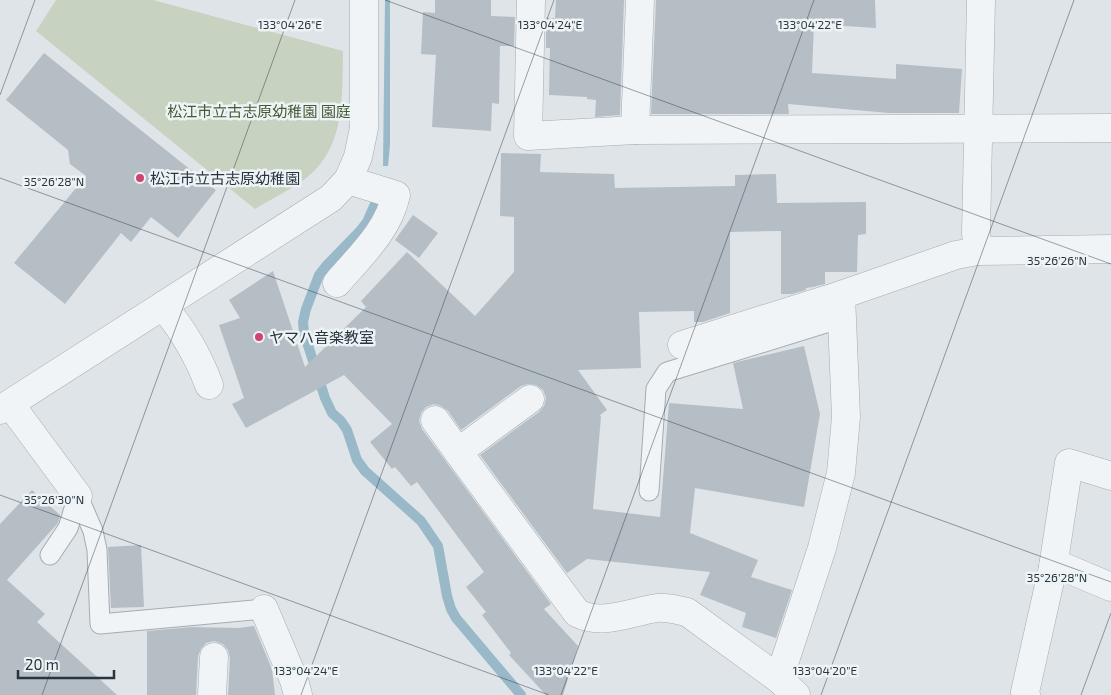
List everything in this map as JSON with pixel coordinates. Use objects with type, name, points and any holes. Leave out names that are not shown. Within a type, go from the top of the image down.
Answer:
[{"type":"street","points":[[78,496],[5,407],[331,198],[348,180],[358,157],[364,128],[364,0]]},
{"type":"street","points":[[531,0],[528,136],[635,130],[1111,128]]},
{"type":"street","points":[[635,130],[640,0]]},
{"type":"street","points":[[978,251],[976,233],[981,0]]},
{"type":"street","points":[[337,283],[380,233],[394,207],[396,196],[348,180]]},
{"type":"street","points":[[682,345],[841,306],[956,255],[978,251],[1111,249]]},
{"type":"street","points":[[163,306],[193,348],[209,385]]},
{"type":"street","points":[[435,420],[577,613],[595,620],[658,608],[671,608],[687,612],[788,687],[841,473],[846,417],[841,306]]},
{"type":"street","points":[[458,452],[530,399]]},
{"type":"street","points":[[1026,695],[1025,692],[1054,567],[1069,463],[1111,476]]},
{"type":"street","points":[[1054,567],[1054,563],[1111,587]]},
{"type":"street","points":[[264,609],[294,680],[298,695]]},
{"type":"street","points":[[212,695],[214,657]]},
{"type":"lane","points":[[650,491],[656,389],[667,372],[841,306]]},
{"type":"lane","points":[[50,555],[68,528],[78,496]]},
{"type":"lane","points":[[78,496],[93,531],[96,550],[100,624],[264,609]]},
{"type":"green space","name":"松江市立古志原幼稚園 園庭","points":[[56,0],[153,0],[343,51],[339,121],[335,137],[328,152],[305,179],[255,209],[36,31]]},
{"type":"water","points":[[385,0],[390,0],[390,144],[388,166],[383,166]]},
{"type":"building","points":[[435,0],[491,0],[491,16],[515,17],[514,46],[500,46],[499,104],[492,103],[491,131],[432,127],[436,55],[421,54],[423,12],[435,13]]},
{"type":"building","points":[[556,0],[624,0],[620,115],[595,117],[596,100],[587,99],[587,97],[549,95],[550,48],[546,48],[546,18],[555,18]]},
{"type":"building","points":[[656,0],[875,0],[876,28],[814,24],[812,73],[896,79],[896,64],[962,69],[959,113],[889,113],[788,104],[789,114],[651,114]]},
{"type":"building","name":"松江市立古志原幼稚園","points":[[44,53],[216,190],[178,238],[151,217],[131,242],[121,233],[65,304],[14,263],[86,176],[70,164],[68,150],[6,100]]},
{"type":"building","points":[[501,153],[541,154],[540,172],[614,174],[615,188],[735,186],[735,175],[776,174],[777,203],[866,202],[866,234],[858,235],[857,272],[825,272],[825,284],[806,288],[806,290],[792,294],[781,294],[781,231],[730,232],[730,313],[703,322],[694,322],[694,311],[639,312],[641,368],[578,370],[607,410],[600,415],[593,509],[660,517],[669,403],[743,409],[733,363],[804,346],[820,414],[804,507],[695,488],[690,533],[758,560],[751,577],[792,590],[776,638],[742,627],[746,613],[700,595],[710,572],[587,559],[567,573],[480,455],[539,412],[544,406],[546,398],[543,390],[536,385],[528,384],[521,386],[461,430],[448,411],[441,406],[434,404],[426,407],[421,413],[419,421],[422,429],[551,604],[544,609],[578,646],[563,695],[546,695],[509,655],[511,653],[482,615],[486,612],[466,587],[484,572],[417,482],[411,486],[395,467],[392,469],[370,442],[392,424],[344,375],[246,428],[232,404],[244,398],[219,325],[240,318],[229,300],[273,271],[305,367],[366,307],[361,301],[407,252],[475,316],[514,272],[514,217],[500,216]]},
{"type":"building","points":[[413,215],[438,233],[419,258],[395,240]]},
{"type":"building","points":[[32,490],[60,515],[58,523],[7,580],[45,614],[37,622],[117,695],[0,695],[0,524]]},
{"type":"building","points":[[141,545],[144,607],[111,608],[108,547]]},
{"type":"building","points":[[254,626],[272,669],[275,695],[228,695],[230,658],[228,650],[223,644],[214,641],[206,643],[198,656],[196,695],[147,695],[147,631],[192,627],[238,628]]},
{"type":"waterway","points":[[375,204],[367,222],[360,231],[319,275],[306,309],[303,322],[304,333],[325,398],[332,413],[347,430],[357,460],[365,471],[421,521],[438,546],[447,596],[456,618],[521,695]]},
{"type":"place","name":"松江市立古志原幼稚園","points":[[140,178]]},
{"type":"place","name":"ヤマハ音楽教室","points":[[259,337]]}]
